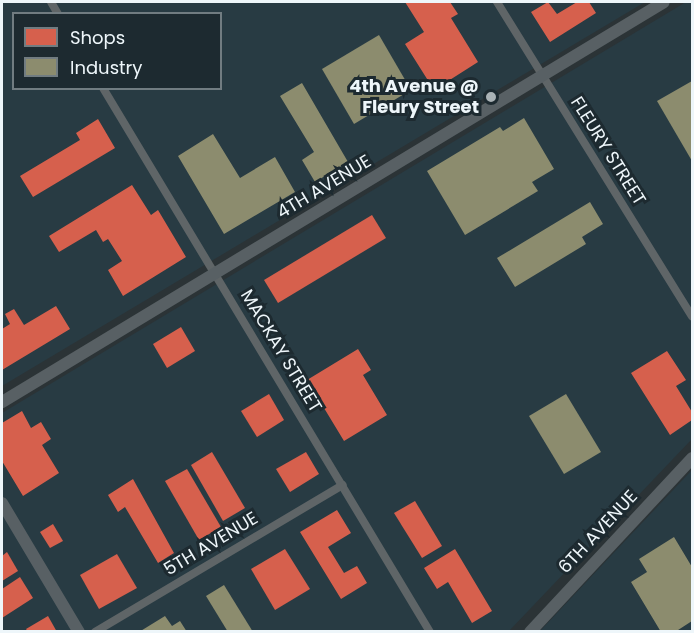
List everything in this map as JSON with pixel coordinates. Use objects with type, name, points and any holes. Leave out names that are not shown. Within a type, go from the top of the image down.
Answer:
[{"type":"street","name":"FLEURY STREET","points":[[497,2],[693,316]]},
{"type":"street","name":"4TH AVENUE","points":[[2,402],[664,2]]},
{"type":"street","name":"MACKAY STREET","points":[[104,90],[430,632]]},
{"type":"street","name":"6TH AVENUE","points":[[530,632],[693,458]]},
{"type":"street","name":"5TH AVENUE","points":[[95,632],[343,485]]},
{"type":"street","points":[[2,503],[79,632]]},
{"type":"shaded area","points":[[2,2],[645,2],[2,386]]},
{"type":"shaded area","points":[[686,2],[692,2],[692,439],[509,631],[2,631],[2,413]]},
{"type":"shaded area","points":[[692,470],[692,631],[540,631]]},
{"type":"building: Shops","points":[[405,2],[450,2],[458,14],[451,18],[478,62],[434,90],[405,44],[424,32]]},
{"type":"building: Shops","points":[[548,2],[557,14],[577,2],[589,2],[596,13],[550,42],[531,12]]},
{"type":"building: Shops","points":[[98,119],[115,148],[33,197],[20,176],[80,140],[76,133]]},
{"type":"building: Shops","points":[[132,185],[151,215],[158,210],[186,257],[123,296],[108,270],[122,261],[108,239],[103,242],[96,230],[59,252],[49,236]]},
{"type":"building: Shops","points":[[372,215],[386,238],[278,303],[264,280]]},
{"type":"building: Shops","points":[[56,306],[70,329],[2,370],[2,329],[10,324],[5,314],[14,309],[24,325]]},
{"type":"building: Shops","points":[[181,327],[195,351],[167,368],[153,344]]},
{"type":"building: Shops","points":[[358,349],[371,370],[363,375],[387,415],[344,441],[307,380]]},
{"type":"building: Shops","points":[[667,351],[686,380],[676,386],[692,412],[692,420],[670,435],[631,373]]},
{"type":"building: Shops","points":[[269,394],[284,420],[257,437],[241,411]]},
{"type":"building: Shops","points":[[22,411],[31,428],[41,422],[51,439],[42,445],[59,473],[23,496],[2,461],[2,423]]},
{"type":"building: Shops","points":[[212,452],[245,508],[223,521],[191,465]]},
{"type":"building: Shops","points":[[306,452],[319,474],[290,492],[276,469]]},
{"type":"building: Shops","points":[[187,469],[221,527],[199,540],[165,481]]},
{"type":"building: Shops","points":[[133,479],[174,553],[158,563],[125,507],[118,512],[108,495]]},
{"type":"building: Shops","points":[[415,501],[442,546],[422,558],[394,513]]},
{"type":"building: Shops","points":[[337,510],[351,533],[328,547],[344,573],[357,566],[367,583],[341,599],[300,532]]},
{"type":"building: Shops","points":[[53,524],[63,541],[50,548],[40,532]]},
{"type":"building: Shops","points":[[285,549],[310,589],[275,610],[251,569]]},
{"type":"building: Shops","points":[[455,549],[492,611],[472,623],[448,582],[437,589],[424,568]]},
{"type":"building: Shops","points":[[7,552],[18,571],[2,581],[2,556]]},
{"type":"building: Shops","points":[[117,554],[137,588],[99,609],[80,575]]},
{"type":"building: Shops","points":[[20,577],[33,598],[2,618],[2,589]]},
{"type":"building: Shops","points":[[48,616],[57,632],[28,632],[26,629]]},
{"type":"building: Industry","points":[[379,35],[411,90],[354,124],[322,69]]},
{"type":"building: Industry","points":[[692,81],[692,161],[657,101]]},
{"type":"building: Industry","points":[[302,83],[348,162],[315,182],[302,160],[314,152],[280,96]]},
{"type":"building: Industry","points":[[524,118],[554,169],[532,182],[538,191],[465,235],[427,171],[500,127],[503,131]]},
{"type":"building: Industry","points":[[213,134],[240,178],[275,157],[295,192],[224,234],[178,156]]},
{"type":"building: Industry","points":[[590,202],[603,224],[582,237],[586,244],[515,287],[497,258]]},
{"type":"building: Industry","points":[[566,394],[601,452],[564,474],[529,416]]},
{"type":"building: Industry","points":[[674,537],[692,567],[692,621],[675,632],[661,632],[631,582],[647,572],[639,559]]},
{"type":"building: Industry","points":[[224,585],[253,632],[228,632],[206,596]]},
{"type":"building: Industry","points":[[165,616],[172,626],[180,621],[187,632],[139,632]]},
{"type":"place","name":"4th Avenue @ Fleury Street","points":[[491,97]]}]
